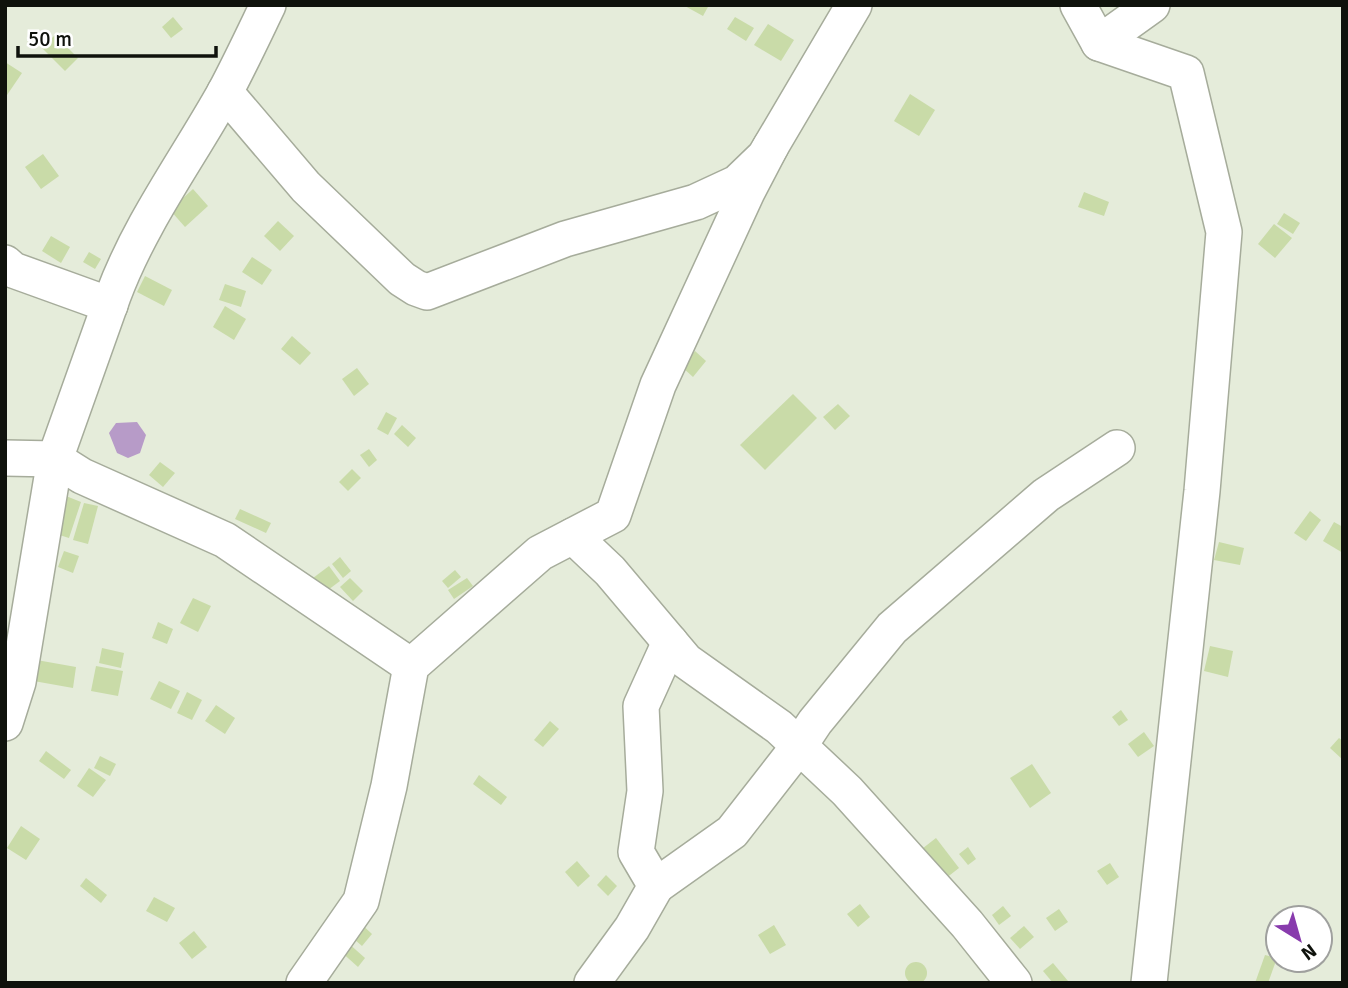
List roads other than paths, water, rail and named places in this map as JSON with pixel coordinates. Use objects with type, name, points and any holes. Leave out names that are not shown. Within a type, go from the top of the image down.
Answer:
[{"type":"street","points":[[5,723],[18,682],[55,459],[120,276],[156,207],[225,92],[268,5]]},
{"type":"street","points":[[225,92],[306,187],[402,279],[427,292],[565,239],[696,202],[737,183],[765,156],[854,5]]},
{"type":"street","points":[[1078,5],[1099,43],[1186,73],[1224,232],[1200,504],[1149,983]]},
{"type":"street","points":[[1099,43],[1152,5]]},
{"type":"street","points":[[304,983],[361,901],[389,786],[411,666],[540,553],[613,515],[658,385],[771,146]]},
{"type":"street","points":[[5,263],[13,270],[110,305]]},
{"type":"street","points":[[592,983],[632,928],[656,886],[732,832],[815,722],[892,628],[1046,495],[1117,448]]},
{"type":"street","points":[[5,458],[55,459],[82,476],[225,540],[411,666]]},
{"type":"street","points":[[573,536],[610,571],[686,661],[779,727],[857,802],[967,924],[1014,983]]},
{"type":"street","points":[[656,886],[636,852],[645,791],[641,706],[670,642]]}]
